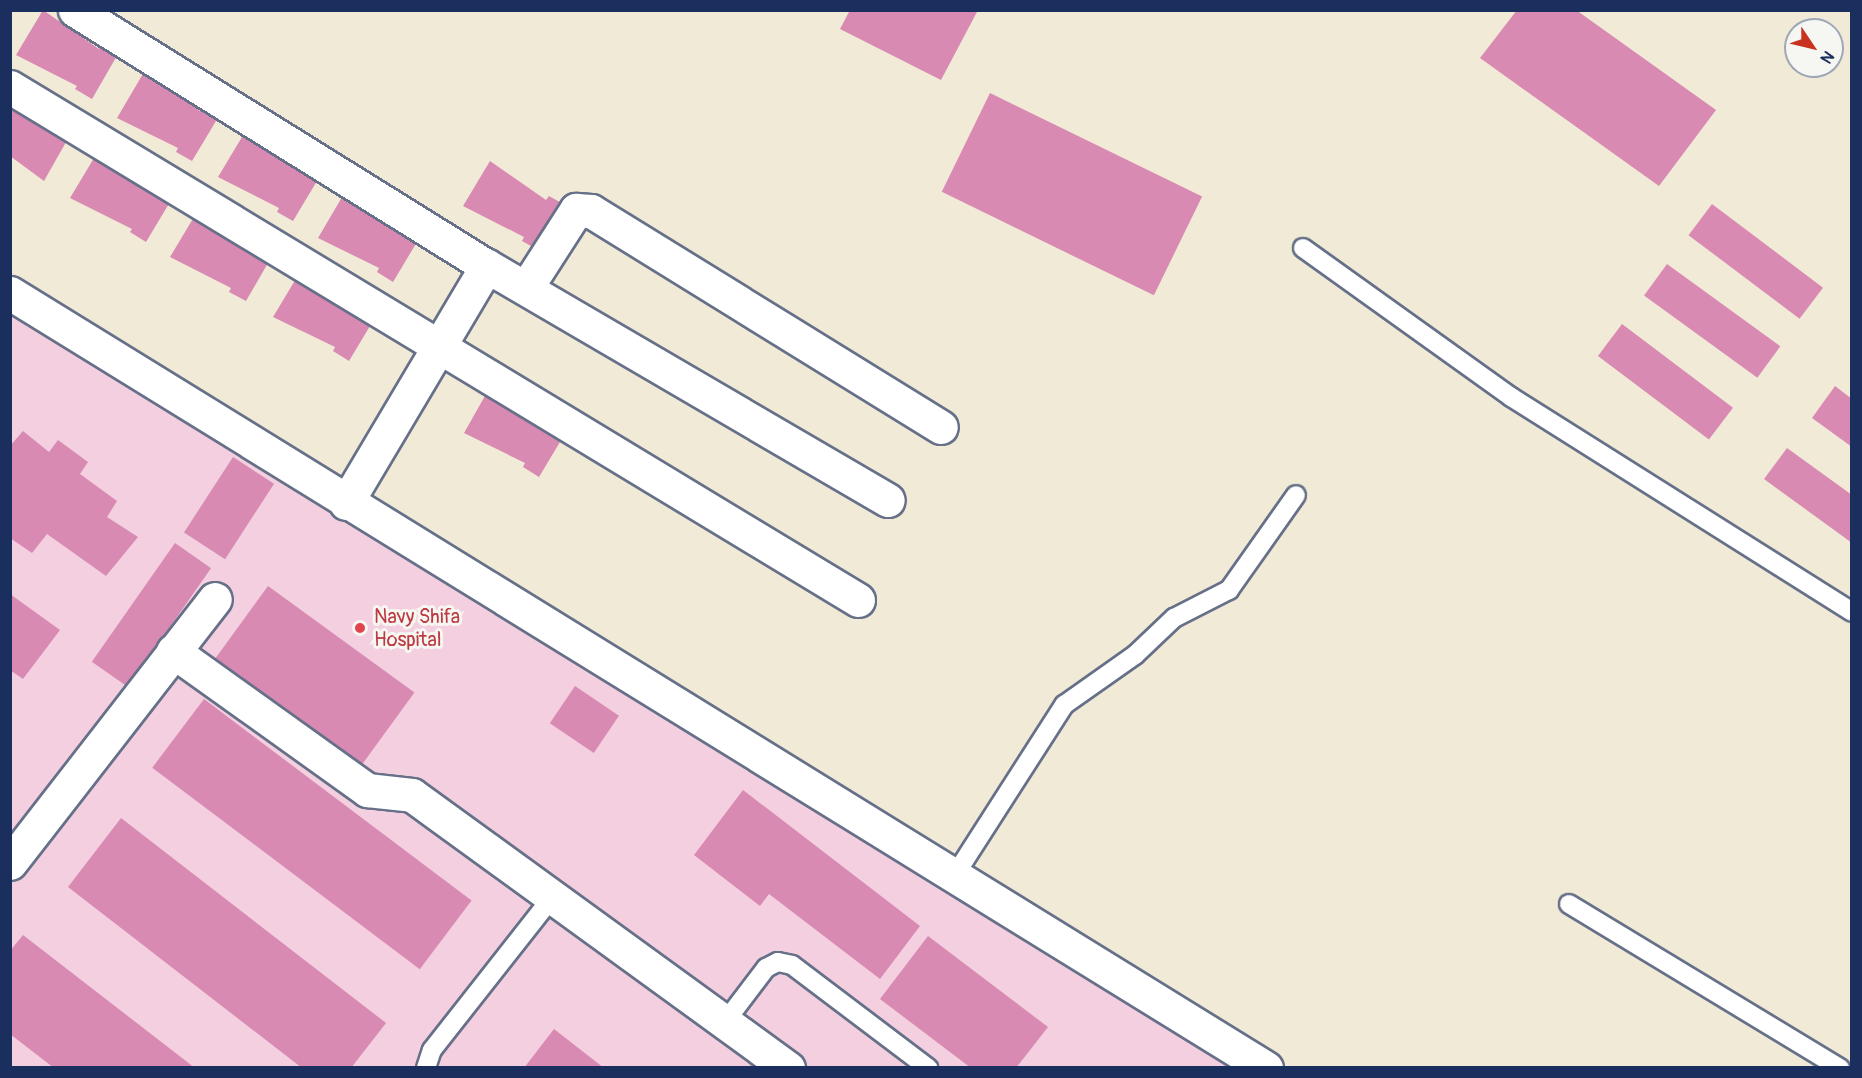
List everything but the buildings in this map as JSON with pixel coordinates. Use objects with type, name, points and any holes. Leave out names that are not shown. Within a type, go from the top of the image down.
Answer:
[{"type":"street","points":[[75,10],[487,266],[888,500]]},
{"type":"street","points":[[10,87],[443,344],[858,600]]},
{"type":"street","points":[[525,288],[576,210],[591,211],[941,427]]},
{"type":"street","points":[[346,503],[443,344],[487,266]]},
{"type":"street","points":[[10,293],[953,878],[1266,1068]]},
{"type":"street","points":[[10,863],[215,599]]},
{"type":"street","points":[[173,651],[367,790],[412,795],[554,895],[788,1068]]},
{"type":"lane","points":[[1303,248],[1511,397],[1851,612]]},
{"type":"lane","points":[[953,878],[1064,705],[1135,655],[1174,618],[1229,590],[1296,495]]},
{"type":"lane","points":[[426,1068],[432,1050],[554,895]]},
{"type":"lane","points":[[1569,904],[1840,1068]]},
{"type":"lane","points":[[725,1022],[766,968],[778,962],[792,965],[928,1068]]},
{"type":"shaded area","name":"Navy Shifa Hospital","points":[[11,272],[295,456],[1266,1067],[11,1067],[10,841],[285,470],[11,838]]},
{"type":"place","name":"Navy Shifa Hospital","points":[[360,628]]}]
